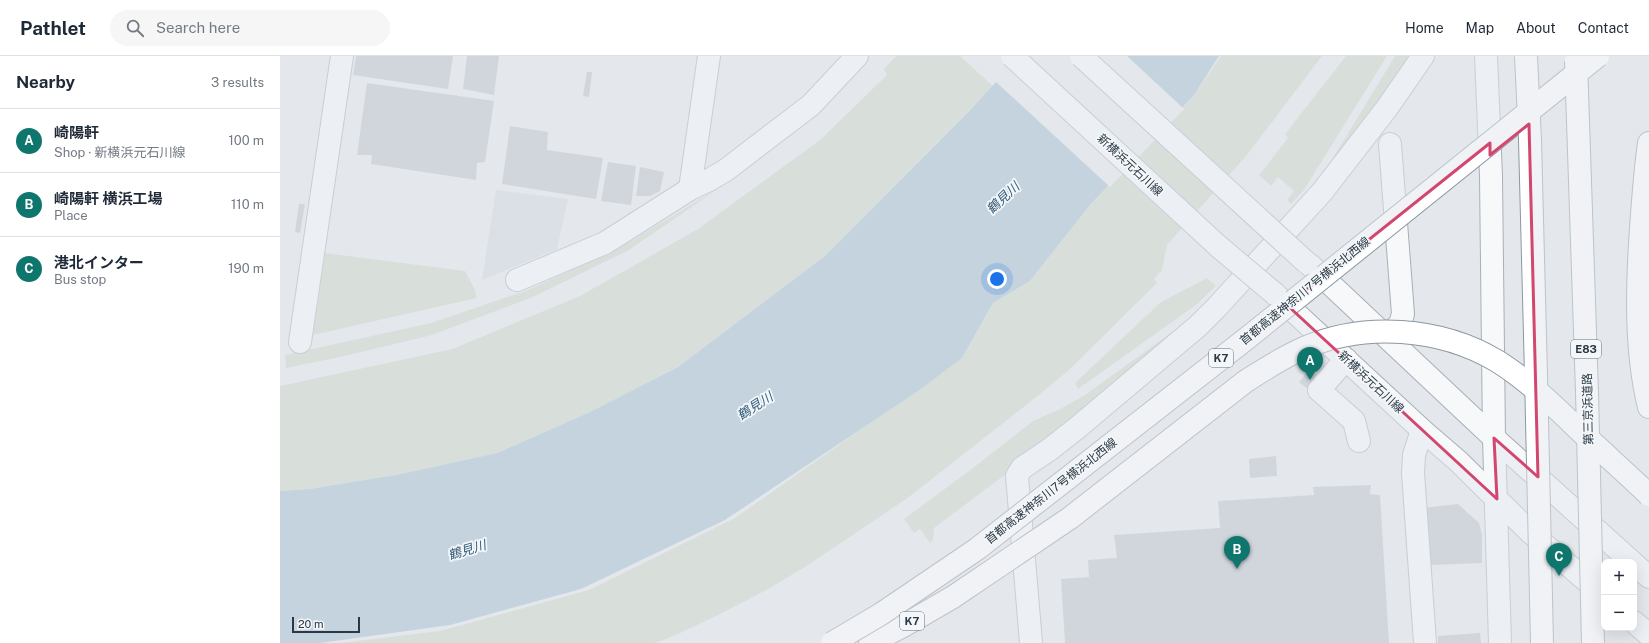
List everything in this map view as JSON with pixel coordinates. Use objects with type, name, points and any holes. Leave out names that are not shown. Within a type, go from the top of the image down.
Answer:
[{"type":"highway","points":[[1526,56],[1536,351],[1541,636]]},
{"type":"highway","name":"第三京浜道路","points":[[1576,56],[1593,637]]},
{"type":"highway","name":"首都高速神奈川7号横浜北西線","points":[[832,643],[881,614],[977,549],[1246,339],[1598,56]]},
{"type":"highway","name":"首都高速神奈川7号横浜北西線","points":[[850,643],[984,555],[1256,343],[1613,56]]},
{"type":"highway","points":[[1649,143],[1642,211],[1638,274],[1639,326],[1643,370],[1649,408]]},
{"type":"highway","name":"K7","points":[[870,643],[904,626],[953,597],[1070,518],[1246,381],[1271,365],[1305,348],[1339,337],[1373,332],[1408,332],[1439,338],[1469,348],[1496,361],[1544,397],[1649,495]]},
{"type":"highway","name":"K7","points":[[889,643],[957,605],[1076,524],[1250,389],[1275,372],[1309,355],[1340,346],[1374,340],[1406,340],[1465,356],[1494,370],[1540,404],[1649,507]]},
{"type":"street","points":[[300,342],[342,56]]},
{"type":"street","points":[[690,189],[709,56]]},
{"type":"street","points":[[517,280],[605,243],[690,189],[726,170],[811,105],[857,56]]},
{"type":"street","name":"新横浜元石川線","points":[[1012,56],[1218,246],[1275,294],[1422,430],[1458,461],[1530,532],[1603,595]]},
{"type":"street","points":[[1081,56],[1308,263],[1494,438],[1629,559]]},
{"type":"street","points":[[1031,643],[1017,476],[1022,468],[1049,450],[1077,428],[1198,326],[1217,308],[1322,192],[1387,108],[1423,56]]},
{"type":"street","points":[[1486,56],[1491,176],[1494,438],[1497,499],[1500,643]]},
{"type":"street","points":[[1386,336],[1400,324],[1403,314],[1387,108]]},
{"type":"street","points":[[1346,359],[1319,390],[1354,421],[1359,441]]},
{"type":"street","points":[[1422,430],[1414,455],[1413,473],[1425,643]]},
{"type":"street","points":[[1637,566],[1649,577]]},
{"type":"street","points":[[1637,625],[1649,635]]},
{"type":"highlighted area","points":[[1529,124],[1538,477],[1494,438],[1497,499],[1287,305],[1490,143],[1490,155]]},
{"type":"shaded area","points":[[496,190],[568,199],[557,249],[482,280]]},
{"type":"green space","points":[[896,56],[960,56],[993,86],[826,255],[678,367],[590,412],[497,453],[401,474],[310,489],[280,491],[280,386],[452,349],[580,296],[698,229],[820,140],[887,75],[884,69]]},
{"type":"green space","points":[[1221,56],[1322,56],[1247,155],[1167,245],[1162,270],[1154,279],[1157,283],[1068,371],[1030,402],[909,497],[808,565],[770,588],[722,613],[676,635],[655,643],[340,643],[440,631],[589,590],[735,518],[962,358],[993,303],[1030,281],[1090,205],[1194,95]]},
{"type":"green space","points":[[1346,56],[1387,56],[1304,190],[1291,204],[1287,200],[1294,191],[1278,177],[1271,186],[1259,175],[1288,138],[1285,134]]},
{"type":"green space","points":[[1395,56],[1410,56],[1307,201]]},
{"type":"green space","points":[[722,186],[629,250],[533,297],[432,335],[345,356],[286,368],[285,355],[431,323],[528,290],[623,246]]},
{"type":"green space","points":[[325,253],[465,271],[475,290],[477,298],[313,335]]},
{"type":"green space","points":[[1207,278],[1216,286],[1196,305],[1078,389],[1075,383],[1161,302]]},
{"type":"green space","points":[[1179,327],[1158,348],[1034,453],[934,528],[933,540],[930,543],[920,529],[914,533],[904,519],[1033,421],[1058,410],[1085,395]]},
{"type":"water","name":"鶴見川","points":[[1020,56],[1219,56],[1194,95],[1090,205],[1030,281],[993,303],[962,358],[918,391],[725,520],[581,589],[450,625],[320,643],[280,643],[280,491],[310,489],[401,474],[497,453],[590,412],[678,367],[826,255],[971,109]]},
{"type":"pier","points":[[1018,56],[1127,56],[1184,109],[1110,187],[995,81]]},
{"type":"building","points":[[356,56],[453,56],[448,89],[353,75]]},
{"type":"building","points":[[467,56],[499,56],[494,95],[463,89]]},
{"type":"building","points":[[587,72],[592,72],[589,97],[583,96]]},
{"type":"building","points":[[367,83],[494,101],[485,162],[477,163],[476,180],[371,164],[372,155],[357,155]]},
{"type":"building","points":[[510,126],[548,132],[547,150],[603,158],[596,199],[502,184]]},
{"type":"building","points":[[608,162],[636,166],[631,205],[601,201]]},
{"type":"building","points":[[640,167],[664,172],[660,191],[650,196],[636,196]]},
{"type":"building","points":[[299,204],[305,204],[300,233],[295,232]]},
{"type":"building","points":[[1310,369],[1320,378],[1309,390],[1299,382]]},
{"type":"building","points":[[1276,456],[1277,476],[1250,478],[1249,459]]},
{"type":"building","points":[[1371,485],[1370,494],[1380,495],[1389,643],[1065,643],[1061,579],[1089,577],[1088,560],[1117,558],[1114,535],[1220,528],[1218,501],[1314,495],[1313,487]]},
{"type":"building","points":[[1458,504],[1479,523],[1482,535],[1482,563],[1430,565],[1423,508]]},
{"type":"building","points":[[1480,633],[1481,643],[1438,643],[1438,636]]},
{"type":"place","name":"崎陽軒","points":[[1310,380]]},
{"type":"place","name":"崎陽軒 横浜工場","points":[[1237,569]]},
{"type":"place","name":"港北インター","points":[[1559,576]]}]
